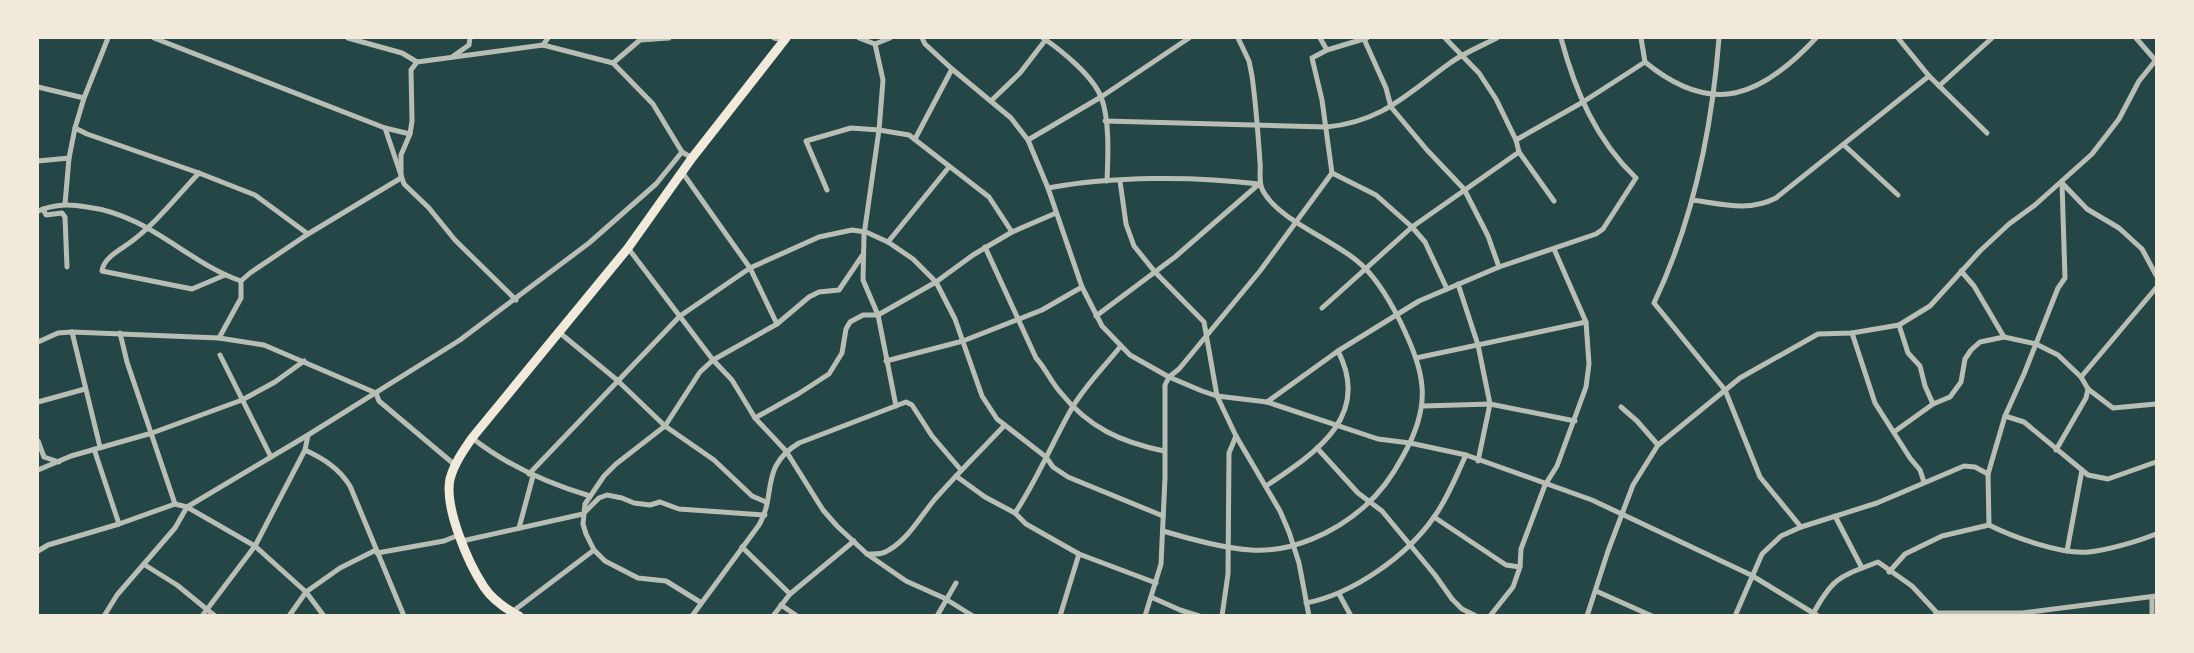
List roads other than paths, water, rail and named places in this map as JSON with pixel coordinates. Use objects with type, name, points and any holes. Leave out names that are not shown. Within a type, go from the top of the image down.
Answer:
[{"type":"highway","points":[[516,614],[493,598],[484,587],[461,538],[450,502],[450,480],[455,465],[472,438],[628,248],[692,158],[785,39]]},
{"type":"street","points":[[65,204],[69,158],[75,128],[84,98],[108,38]]},
{"type":"street","points":[[154,38],[385,128],[410,134]]},
{"type":"street","points":[[348,38],[402,53],[418,62],[543,46],[613,63],[653,104],[682,152],[692,158]]},
{"type":"street","points":[[449,58],[469,45],[470,38]]},
{"type":"street","points":[[543,46],[548,38]]},
{"type":"street","points":[[613,63],[640,40],[669,38]]},
{"type":"street","points":[[774,38],[785,39]]},
{"type":"street","points":[[859,38],[875,44],[890,38]]},
{"type":"street","points":[[922,38],[925,44],[952,69],[992,100],[1011,118],[1028,140],[1048,188],[1082,287],[1096,316],[1120,347],[1169,377],[1217,396],[1267,402],[1378,439],[1410,443],[1466,455],[1623,514],[1751,575],[1815,615],[1828,588],[1838,578],[1878,562],[1889,572],[1912,586],[1937,615],[2022,613],[2154,597],[2152,616]]},
{"type":"street","points":[[992,100],[1020,72],[1045,38],[1088,76],[1101,97],[1105,121],[1107,182]]},
{"type":"street","points":[[1028,140],[1101,97],[1189,38]]},
{"type":"street","points":[[1163,531],[1200,541],[1251,550],[1266,550],[1294,544],[1344,524],[1370,501],[1394,472],[1418,427],[1423,406],[1422,375],[1416,358],[1385,293],[1364,267],[1329,240],[1274,207],[1259,184],[1260,164],[1255,97],[1249,61],[1240,38]]},
{"type":"street","points":[[1320,38],[1326,50]]},
{"type":"street","points":[[1145,616],[1161,564],[1165,385],[1169,377],[1179,369],[1260,271],[1332,173],[1326,127],[1312,58],[1326,50],[1365,38],[1386,88],[1391,107],[1427,150],[1464,189],[1488,236],[1498,267]]},
{"type":"street","points":[[1446,38],[1463,55],[1496,99],[1516,140],[1519,152],[1554,201]]},
{"type":"street","points":[[1105,121],[1326,127],[1349,125],[1391,107],[1463,55],[1497,38]]},
{"type":"street","points":[[1267,402],[1338,351],[1396,314],[1498,267],[1588,238],[1604,229],[1636,178],[1618,161],[1601,137],[1583,102],[1570,70],[1561,38]]},
{"type":"street","points":[[1641,38],[1645,62],[1665,79],[1701,94],[1738,92],[1781,72],[1796,60],[1816,38]]},
{"type":"street","points":[[1719,38],[1715,94],[1693,200],[1677,251],[1654,302],[1725,390],[1760,477],[1801,527]]},
{"type":"street","points":[[1898,38],[1929,76],[1987,133]]},
{"type":"street","points":[[1939,86],[1992,38]]},
{"type":"street","points":[[1586,616],[1633,485],[1658,445],[1725,390],[1818,334],[1852,333],[1899,325],[1930,306],[1961,271],[2009,224],[2062,183],[2092,154],[2119,119],[2139,80],[2156,60],[2136,38]]},
{"type":"street","points":[[875,44],[883,80],[879,130],[862,256],[864,286],[872,296],[878,315],[896,406]]},
{"type":"street","points":[[401,178],[402,155],[410,134],[411,70],[418,62]]},
{"type":"street","points":[[1516,140],[1583,102],[1645,62]]},
{"type":"street","points":[[915,139],[952,69]]},
{"type":"street","points":[[1693,200],[1742,207],[1764,204],[1805,177],[1929,76]]},
{"type":"street","points":[[38,87],[84,98]]},
{"type":"street","points":[[75,128],[255,195],[308,234]]},
{"type":"street","points":[[385,128],[404,184],[429,208],[455,240],[516,300]]},
{"type":"street","points":[[827,190],[806,141],[850,128],[909,135],[989,197],[1012,232]]},
{"type":"street","points":[[1844,145],[1898,195]]},
{"type":"street","points":[[104,616],[117,595],[145,565],[175,528],[187,507],[308,435],[460,340],[516,300],[589,243],[656,184],[682,152]]},
{"type":"street","points":[[1322,308],[1364,267],[1412,227],[1519,152]]},
{"type":"street","points":[[38,161],[69,158]]},
{"type":"street","points":[[888,242],[949,167]]},
{"type":"street","points":[[682,172],[750,268],[777,324]]},
{"type":"street","points":[[199,173],[147,227],[102,266],[102,271],[192,289],[225,275]]},
{"type":"street","points":[[1332,173],[1376,195],[1412,227],[1425,242],[1447,289]]},
{"type":"street","points":[[241,281],[308,234],[401,178]]},
{"type":"street","points":[[1048,188],[1079,182],[1217,179],[1259,184]]},
{"type":"street","points":[[1120,181],[1128,235],[1134,246],[1155,272],[1201,317],[1205,327],[1205,338],[1217,396],[1236,436],[1280,511],[1294,544],[1309,616]]},
{"type":"street","points":[[2062,183],[2087,209],[2119,228],[2129,240],[2142,249],[2156,275]]},
{"type":"street","points":[[1989,525],[1988,474],[2005,416],[2058,288],[2065,278],[2062,183]]},
{"type":"street","points":[[1096,316],[1155,272],[1259,184]]},
{"type":"street","points":[[40,210],[65,204],[109,210],[147,227],[225,275],[241,281]]},
{"type":"street","points":[[40,210],[46,215],[62,214],[65,217],[67,268]]},
{"type":"street","points":[[755,418],[829,374],[842,353],[846,329],[850,322],[863,315],[878,315],[936,282],[985,247],[1012,232],[1056,212]]},
{"type":"street","points":[[519,528],[531,475],[617,380],[680,316],[750,268],[818,237],[852,230],[866,232],[888,242],[912,259],[936,282],[948,304],[963,341],[982,396],[996,419],[1046,457],[1053,467],[1068,477],[1163,516]]},
{"type":"street","points":[[985,247],[1036,358],[1048,372],[1052,382],[1073,406],[1112,436],[1164,451]]},
{"type":"street","points":[[628,248],[713,360],[732,380],[755,418],[786,451],[823,510],[866,554],[906,581],[947,600],[973,616]]},
{"type":"street","points":[[1490,616],[1513,587],[1520,567],[1521,549],[1545,485],[1557,466],[1586,387],[1589,364],[1586,322],[1554,249]]},
{"type":"street","points":[[700,602],[666,581],[638,578],[604,561],[594,550],[583,524],[585,504],[616,464],[665,426],[700,372],[713,360],[777,324],[809,297],[819,292],[839,290],[862,256]]},
{"type":"street","points":[[1961,271],[1974,286],[2004,336]]},
{"type":"street","points":[[219,338],[241,298],[241,281]]},
{"type":"street","points":[[1458,284],[1478,345],[1490,404],[1478,461]]},
{"type":"street","points":[[886,361],[963,341],[1042,310],[1082,287]]},
{"type":"street","points":[[2081,377],[2156,288]]},
{"type":"street","points":[[1416,358],[1586,322]]},
{"type":"street","points":[[1899,325],[1908,353],[1920,366],[1925,386],[1933,404]]},
{"type":"street","points":[[72,332],[97,448],[119,524]]},
{"type":"street","points":[[120,332],[127,362],[175,504]]},
{"type":"street","points":[[38,342],[58,333],[120,332],[219,338],[264,345],[376,392],[380,401],[455,465]]},
{"type":"street","points":[[560,333],[617,380],[665,426],[714,460],[752,496],[766,502]]},
{"type":"street","points":[[1852,333],[1875,402],[1920,470],[1924,482]]},
{"type":"street","points":[[1894,432],[1922,414],[1933,404],[1950,396],[1956,390],[1961,382],[1965,359],[1980,342],[2004,336],[2036,344],[2058,354],[2081,377],[2088,389],[2112,408],[2156,404]]},
{"type":"street","points":[[1015,513],[1035,484],[1046,457],[1073,406],[1120,347]]},
{"type":"street","points":[[1266,486],[1317,448],[1338,427],[1345,409],[1350,382],[1338,351]]},
{"type":"street","points":[[220,354],[272,457]]},
{"type":"street","points":[[38,470],[97,448],[152,433],[242,400],[274,382],[304,361]]},
{"type":"street","points":[[38,402],[85,389]]},
{"type":"street","points":[[2056,450],[2086,398],[2088,389]]},
{"type":"street","points":[[692,616],[700,602],[765,515],[770,480],[786,451],[819,434],[906,402],[912,405],[932,436],[961,470]]},
{"type":"street","points":[[1423,406],[1490,404],[1574,421]]},
{"type":"street","points":[[1621,407],[1658,445]]},
{"type":"street","points":[[2005,416],[2024,422],[2088,475],[2108,479],[2156,462]]},
{"type":"street","points":[[866,554],[882,554],[890,550],[915,528],[922,516],[961,470],[1004,426]]},
{"type":"street","points":[[202,616],[206,608],[255,546],[305,450],[308,435]]},
{"type":"street","points":[[1222,616],[1228,574],[1229,453],[1236,436]]},
{"type":"street","points":[[472,438],[497,458],[531,475],[590,496]]},
{"type":"street","points":[[38,442],[44,457],[59,462]]},
{"type":"street","points":[[1317,448],[1358,493],[1382,511],[1452,599],[1462,609],[1476,616]]},
{"type":"street","points":[[305,450],[326,460],[343,475],[358,502],[365,526],[404,616]]},
{"type":"street","points":[[1306,603],[1340,594],[1370,576],[1409,544],[1434,517],[1466,455]]},
{"type":"street","points":[[1735,616],[1751,575],[1762,554],[1781,536],[1801,527],[1876,503],[1964,466],[1976,467],[1988,474]]},
{"type":"street","points":[[2067,552],[2082,470]]},
{"type":"street","points":[[956,476],[985,497],[1015,513],[1026,524],[1079,554],[1156,582]]},
{"type":"street","points":[[289,616],[306,592],[340,568],[376,552],[519,528],[583,514],[599,498],[613,495],[634,503],[650,505],[660,502],[678,509],[765,515]]},
{"type":"street","points":[[38,551],[48,545],[119,524],[175,504],[187,507],[255,546],[306,592],[324,616]]},
{"type":"street","points":[[1835,516],[1862,568]]},
{"type":"street","points":[[1434,517],[1506,565],[1520,567]]},
{"type":"street","points":[[1889,572],[1905,554],[1942,536],[1989,525],[2002,532],[2067,552],[2089,552],[2156,534]]},
{"type":"street","points":[[773,616],[790,594],[854,541]]},
{"type":"street","points":[[742,547],[790,594]]},
{"type":"street","points":[[516,614],[594,550]]},
{"type":"street","points":[[1060,616],[1079,554]]},
{"type":"street","points":[[145,565],[215,616]]},
{"type":"street","points":[[937,616],[956,583]]},
{"type":"street","points":[[1596,591],[1652,616]]},
{"type":"street","points":[[1340,594],[1351,616]]},
{"type":"street","points":[[1151,597],[1180,610],[1200,616]]},
{"type":"street","points":[[781,605],[797,616]]}]
